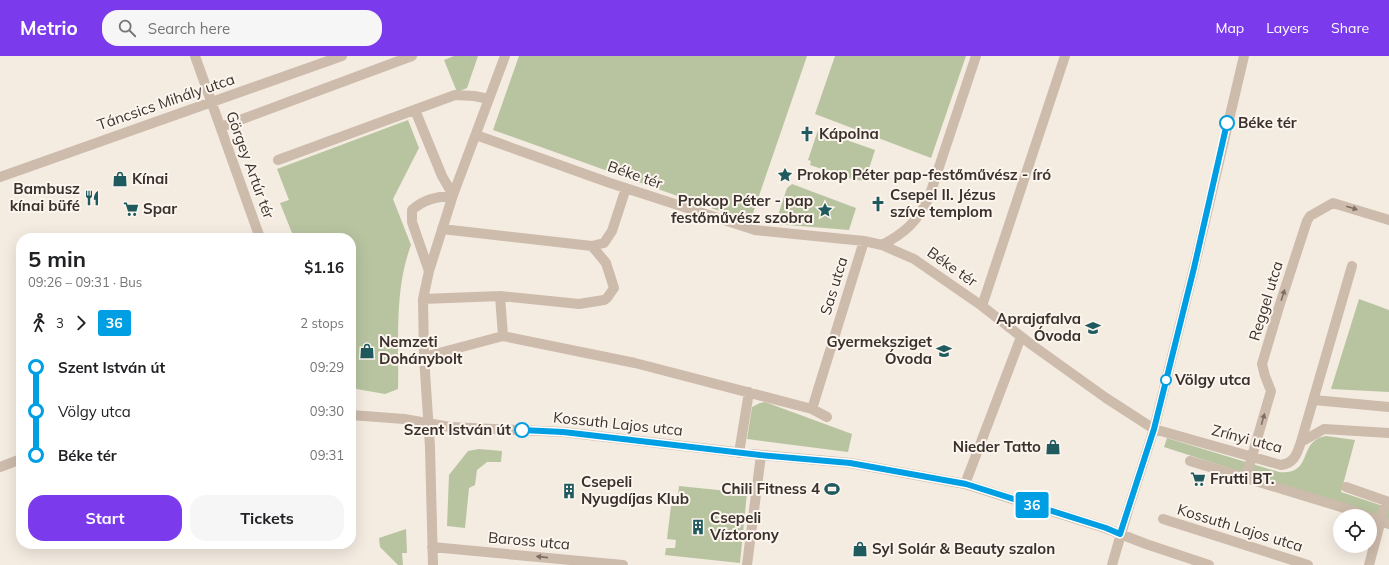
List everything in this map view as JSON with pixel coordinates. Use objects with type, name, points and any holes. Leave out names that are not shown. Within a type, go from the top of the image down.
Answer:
[{"type":"street","name":"Görgey Artúr tér","points":[[195,56],[258,233]]},
{"type":"street","name":"Táncsics Mihály utca","points":[[0,177],[342,56]]},
{"type":"street","points":[[221,127],[412,56]]},
{"type":"street","points":[[433,565],[430,447],[424,357],[423,299],[429,271],[453,195],[504,56]]},
{"type":"street","points":[[882,245],[897,237],[912,225],[925,206],[976,56]]},
{"type":"street","name":"Béke tér","points":[[982,306],[1065,56]]},
{"type":"street","points":[[1112,565],[1120,534],[1154,429],[1244,56]]},
{"type":"street","points":[[278,160],[455,95],[474,96],[489,99]]},
{"type":"street","points":[[415,110],[442,176],[453,195]]},
{"type":"street","name":"Béke tér","points":[[476,134],[626,188],[756,230],[864,241],[882,245],[914,259],[982,306],[1020,337],[1106,398],[1154,429]]},
{"type":"street","points":[[442,228],[592,246],[604,243],[612,231],[626,188]]},
{"type":"street","points":[[429,271],[412,222],[412,210],[419,204],[434,198],[453,195]]},
{"type":"street","name":"Reggel utca","points":[[1246,477],[1271,391],[1262,364],[1307,221],[1310,216],[1333,203],[1389,220]]},
{"type":"street","name":"Sas utca","points":[[812,409],[864,241]]},
{"type":"street","points":[[423,299],[500,296],[579,304],[597,302],[607,298],[614,288],[606,263],[592,246]]},
{"type":"street","points":[[1302,442],[1352,266]]},
{"type":"street","points":[[500,296],[503,336]]},
{"type":"street","points":[[424,357],[503,336],[635,363],[812,409],[827,417]]},
{"type":"street","points":[[966,484],[1020,337]]},
{"type":"street","points":[[739,453],[749,392]]},
{"type":"street","points":[[1314,400],[1389,407]]},
{"type":"street","name":"Kossuth Lajos utca","points":[[356,416],[404,419],[450,427],[563,432],[739,453],[850,463],[966,484],[1106,528],[1209,565]]},
{"type":"street","name":"Zrínyi utca","points":[[1154,429],[1252,456],[1275,464],[1285,464],[1290,462],[1296,457],[1302,442],[1324,429],[1389,433]]},
{"type":"street","points":[[747,565],[760,455]]},
{"type":"street","points":[[0,467],[16,461]]},
{"type":"street","points":[[1190,461],[1246,477],[1345,509]]},
{"type":"street","points":[[1346,487],[1388,501],[1385,522],[1369,565]]},
{"type":"street","name":"Kossuth Lajos utca","points":[[1163,520],[1282,561],[1308,565]]},
{"type":"street","name":"Baross utca","points":[[432,547],[623,565]]},
{"type":"green space","points":[[454,56],[478,56],[467,88],[457,92],[444,60]]},
{"type":"green space","points":[[519,56],[807,56],[750,222],[493,130]]},
{"type":"green space","points":[[835,56],[966,56],[931,158],[815,114]]},
{"type":"green space","points":[[408,120],[419,148],[393,199],[411,245],[402,280],[398,316],[398,389],[385,394],[356,389],[356,233],[292,233],[280,203],[289,200],[277,169]]},
{"type":"green space","points":[[818,130],[875,150],[865,181],[852,179],[810,165],[811,161],[808,160]]},
{"type":"green space","points":[[792,184],[856,208],[849,230],[775,224],[787,188]]},
{"type":"green space","points":[[1359,299],[1389,310],[1389,392],[1331,389]]},
{"type":"green space","points":[[765,402],[852,434],[848,452],[747,439],[752,407]]},
{"type":"green space","points":[[1326,436],[1355,440],[1341,492],[1389,508],[1389,520],[1377,516],[1377,509],[1355,509],[1164,447],[1167,438],[1279,472],[1289,472],[1296,470],[1300,466],[1308,449],[1318,438]]},
{"type":"green space","points":[[479,449],[502,451],[501,462],[487,462],[477,470],[475,485],[469,488],[465,528],[447,526],[449,475],[468,451]]},
{"type":"green space","points":[[679,486],[747,493],[740,563],[665,555],[666,548],[675,548],[676,540],[667,539],[671,506],[677,506]]},
{"type":"green space","points":[[406,529],[407,553],[402,553],[403,565],[398,565],[380,547],[379,538]]},
{"type":"bus line","name":"36","points":[[522,430],[563,432],[760,455],[850,463],[966,484],[1106,528],[1120,534],[1154,429],[1194,268],[1227,123]]},
{"type":"place","name":"Béke tér","points":[[1227,123]]},
{"type":"place","name":"Kápolna","points":[[807,134]]},
{"type":"place","name":"Prokop Péter pap-festőművész - író","points":[[785,175]]},
{"type":"place","name":"Kínai","points":[[120,179]]},
{"type":"place","name":"Bambusz kínai büfé","points":[[92,198]]},
{"type":"place","name":"Csepel II. Jézus szíve templom","points":[[878,204]]},
{"type":"place","name":"Spar","points":[[131,209]]},
{"type":"place","name":"Prokop Péter - pap festőművész szobra","points":[[825,210]]},
{"type":"place","name":"Aprajafalva Óvoda","points":[[1093,328]]},
{"type":"place","name":"Nemzeti Dohánybolt","points":[[367,351]]},
{"type":"place","name":"Gyermeksziget Óvoda","points":[[944,351]]},
{"type":"place","name":"Völgy utca","points":[[1166,380]]},
{"type":"place","name":"Szent István út","points":[[522,430]]},
{"type":"place","name":"Nieder Tatto","points":[[1053,447]]},
{"type":"place","name":"Frutti BT.","points":[[1198,479]]},
{"type":"place","name":"Chili Fitness 4","points":[[832,489]]},
{"type":"place","name":"Csepeli Nyugdíjas Klub","points":[[569,491]]},
{"type":"place","name":"Csepeli Víztorony","points":[[698,527]]},
{"type":"place","name":"Syl Solár & Beauty szalon","points":[[860,549]]}]
